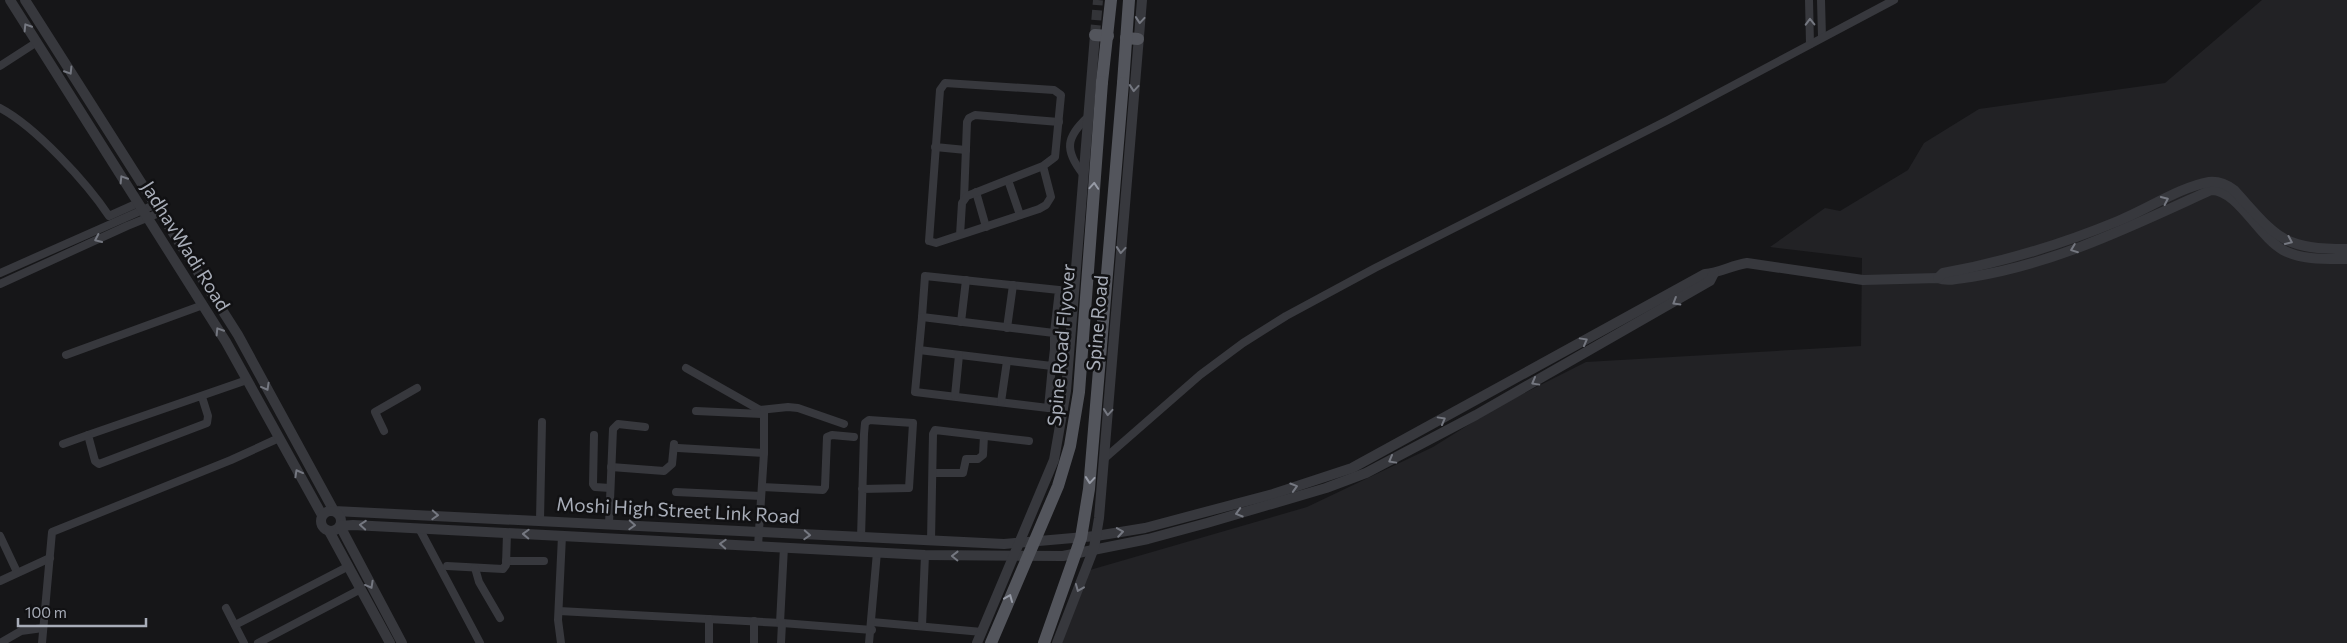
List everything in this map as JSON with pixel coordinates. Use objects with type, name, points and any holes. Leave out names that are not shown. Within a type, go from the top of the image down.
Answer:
[{"type":"main road","name":"Spine Road","points":[[1102,36],[1111,0]]},
{"type":"main road","name":"Spine Road","points":[[1129,0],[1132,39]]},
{"type":"main road","name":"Spine Road Flyover","points":[[991,643],[1058,486],[1070,446],[1079,392],[1102,82],[1102,36]]},
{"type":"main road","points":[[1044,643],[1076,554],[1090,489],[1123,83],[1132,39]]},
{"type":"street","name":"JadhavWadi Road","points":[[10,0],[203,305],[322,516],[322,525],[329,531],[390,643]]},
{"type":"street","name":"JadhavWadi Road","points":[[24,0],[238,335],[334,511],[341,517],[340,526]]},
{"type":"street","name":"Spine Road","points":[[1057,643],[1093,550],[1096,536],[1105,458],[1132,39],[1142,0]]},
{"type":"street","points":[[1809,0],[1810,44]]},
{"type":"street","points":[[1821,0],[1822,37]]},
{"type":"street","points":[[1105,458],[1200,375],[1243,343],[1286,316],[1375,268],[1668,120],[1894,0]]},
{"type":"street","name":"Spine Road","points":[[977,643],[1054,460],[1064,412],[1088,117],[1102,36]]},
{"type":"street","points":[[0,66],[37,42]]},
{"type":"street","points":[[964,199],[976,192],[1043,166],[1055,157],[1061,95],[1059,92],[945,83],[940,90],[929,241],[936,243],[1039,209],[1049,201],[1051,196],[1043,166]]},
{"type":"street","points":[[0,108],[28,128],[48,147],[92,191],[109,216],[156,209]]},
{"type":"street","points":[[960,235],[962,203],[964,199],[967,122],[970,118],[975,115],[1059,122]]},
{"type":"street","points":[[1083,174],[1073,161],[1070,144],[1074,131],[1088,117]]},
{"type":"street","points":[[1057,143],[1070,144]]},
{"type":"street","points":[[935,147],[966,150]]},
{"type":"street","points":[[1008,180],[1020,216]]},
{"type":"street","points":[[1938,278],[1943,273],[1990,265],[2060,245],[2188,190],[2217,182],[2234,190],[2269,228],[2287,241],[2315,249],[2347,249]]},
{"type":"street","name":"Moshi High Street Link Road","points":[[334,511],[1004,544],[1096,536],[1145,528],[1217,510],[1352,468],[1705,274],[1714,273],[1736,264],[1748,263],[1863,280],[1938,278],[1944,280],[1984,275],[2062,253],[2211,190],[2227,194],[2267,238],[2283,250],[2308,257],[2347,259]]},
{"type":"street","points":[[976,192],[986,227]]},
{"type":"street","points":[[0,273],[142,210]]},
{"type":"street","points":[[0,284],[142,210]]},
{"type":"street","name":"Moshi High Street Link Road","points":[[340,526],[353,525],[925,555],[1063,556],[1148,539],[1354,478],[1384,464],[1518,391],[1710,281],[1714,273]]},
{"type":"street","points":[[925,276],[1013,285],[1058,290],[1048,408],[915,392],[925,276]]},
{"type":"street","points":[[961,322],[966,280]]},
{"type":"street","points":[[1008,328],[1013,285]]},
{"type":"street","points":[[66,355],[203,305]]},
{"type":"street","points":[[922,317],[1054,334]]},
{"type":"street","points":[[1054,349],[1069,350]]},
{"type":"street","points":[[919,350],[1052,366]]},
{"type":"street","points":[[955,396],[959,355]]},
{"type":"street","points":[[1002,402],[1007,361]]},
{"type":"street","points":[[686,368],[764,412]]},
{"type":"street","points":[[63,444],[199,395],[202,397],[247,380]]},
{"type":"street","points":[[1512,381],[1518,391]]},
{"type":"street","points":[[384,431],[375,412],[417,388]]},
{"type":"street","points":[[88,436],[95,461],[99,464],[207,424],[208,416],[202,397]]},
{"type":"street","points":[[696,411],[764,412],[788,407],[798,408],[844,424]]},
{"type":"street","points":[[758,546],[764,453],[764,412]]},
{"type":"street","points":[[861,538],[862,490],[865,423],[869,420],[913,423],[909,488],[862,490]]},
{"type":"street","points":[[542,422],[543,521],[547,535]]},
{"type":"street","points":[[609,524],[615,426],[646,426]]},
{"type":"street","points":[[931,541],[934,473],[933,434],[935,430],[939,428],[1029,441]]},
{"type":"street","points":[[762,487],[823,490],[825,487],[827,438],[832,434],[854,437]]},
{"type":"street","points":[[594,435],[593,484],[595,487],[610,488]]},
{"type":"street","points":[[934,473],[964,473],[966,459],[981,458],[984,436]]},
{"type":"street","points":[[42,643],[50,558],[50,537],[57,528],[231,460],[279,438]]},
{"type":"street","points":[[611,467],[664,471],[672,464],[676,446],[764,453]]},
{"type":"street","points":[[676,492],[761,496]]},
{"type":"street","points":[[322,516],[327,511],[334,511]]},
{"type":"street","points":[[329,531],[335,530],[340,526],[402,643]]},
{"type":"street","points":[[420,530],[480,643]]},
{"type":"street","points":[[446,566],[502,569],[506,565],[507,533]]},
{"type":"street","points":[[0,536],[18,572]]},
{"type":"street","points":[[561,643],[558,620],[562,536]]},
{"type":"street","points":[[781,643],[784,547]]},
{"type":"street","points":[[869,643],[877,552]]},
{"type":"street","points":[[922,626],[925,555]]},
{"type":"street","points":[[0,581],[50,558]]},
{"type":"street","points":[[506,560],[544,561]]},
{"type":"street","points":[[235,626],[348,566]]},
{"type":"street","points":[[475,568],[479,582],[500,618]]},
{"type":"street","points":[[258,643],[361,589]]},
{"type":"street","points":[[226,608],[244,643]]},
{"type":"street","points":[[559,612],[781,623],[922,626],[982,632]]},
{"type":"street","points":[[709,619],[709,643]]},
{"type":"street","points":[[754,621],[754,643]]},
{"type":"street","points":[[0,643],[21,630],[43,628]]},
{"type":"shaded area","points":[[2262,0],[2347,0],[2347,643],[1060,643],[1083,572],[1307,507],[1433,447],[1497,407],[1586,362],[1861,346],[1862,258],[1770,247],[1825,208],[1840,211],[1908,170],[1924,143],[1979,109],[2165,83]]},
{"type":"tunnel","points":[[1095,35],[1098,0]]}]
